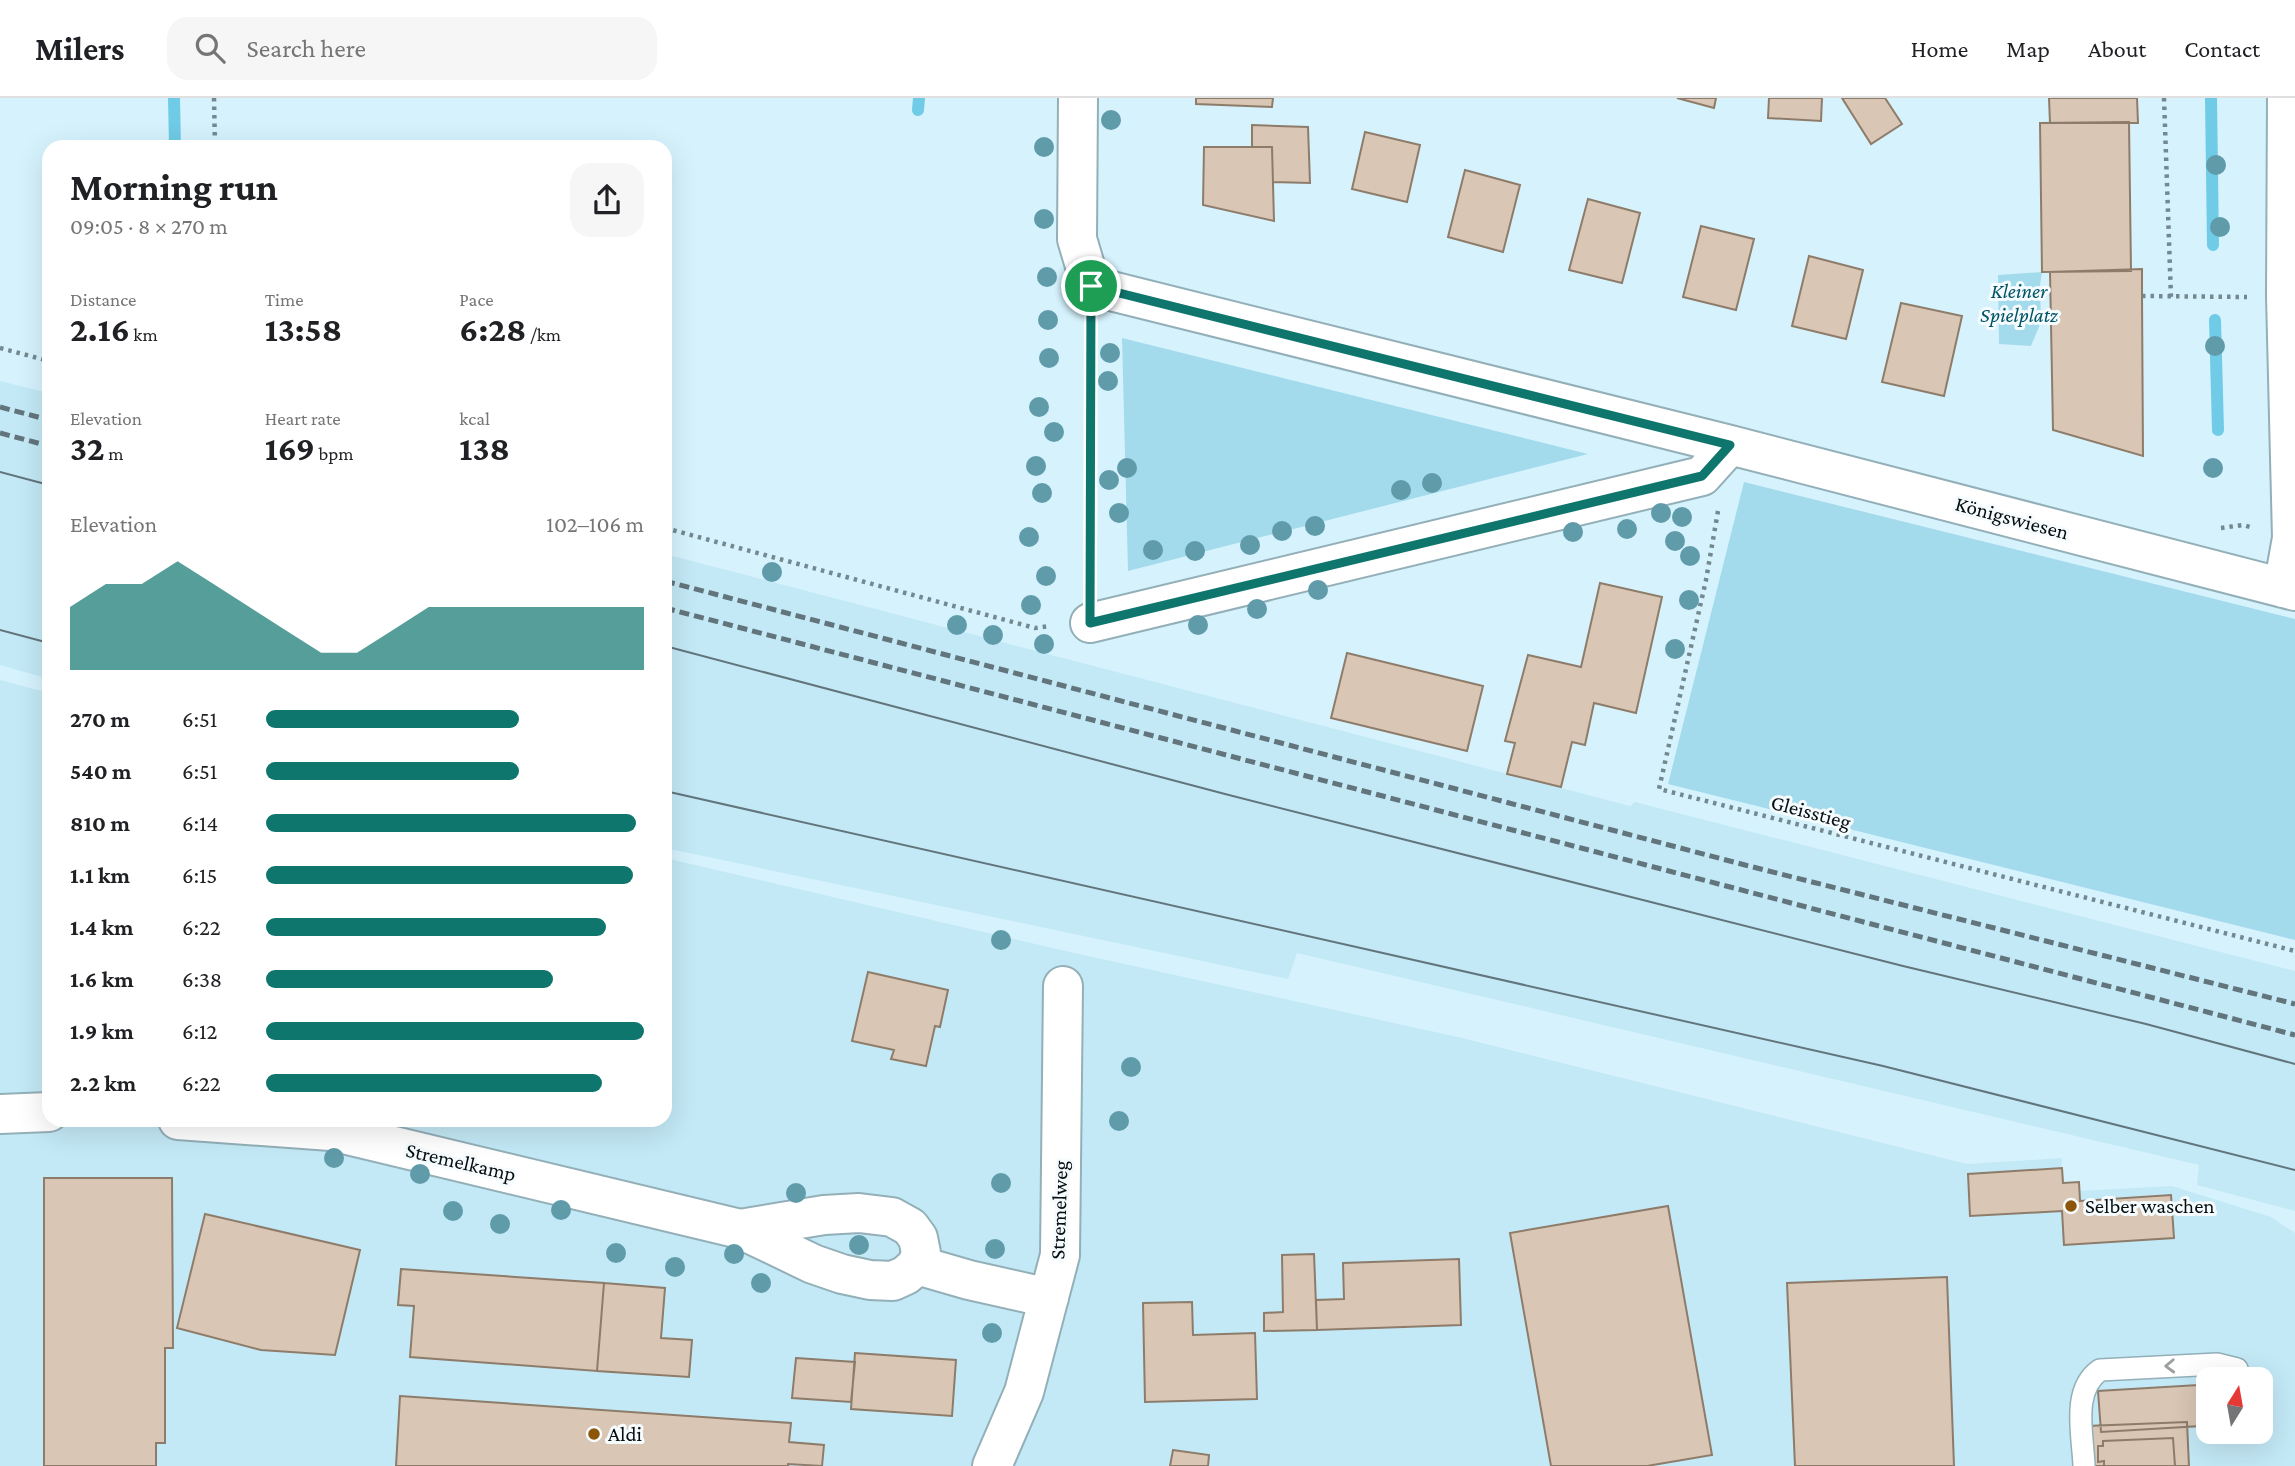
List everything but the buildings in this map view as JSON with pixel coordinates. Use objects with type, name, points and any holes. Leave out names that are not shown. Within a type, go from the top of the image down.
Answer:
[{"type":"street","points":[[1078,98],[1077,239],[1091,286]]},
{"type":"street","points":[[2289,590],[2292,538],[2286,296],[2287,98],[2295,99]]},
{"type":"street","name":"Königswiesen","points":[[1091,286],[1730,445],[2289,590]]},
{"type":"street","points":[[1090,623],[1702,476],[1730,445]]},
{"type":"street","name":"Stremelweg","points":[[992,1466],[1024,1392],[1060,1255],[1063,986]]},
{"type":"street","points":[[0,1114],[42,1112]]},
{"type":"street","name":"Stremelkamp","points":[[275,1127],[331,1131],[740,1229],[785,1252],[842,1274],[893,1281],[906,1275],[917,1265],[921,1253],[918,1238],[911,1227],[892,1217],[859,1213],[824,1215],[740,1229]]},
{"type":"street","points":[[917,1265],[1049,1298]]},
{"type":"lane","points":[[2084,1466],[2081,1401],[2084,1387],[2090,1377],[2100,1370],[2217,1364],[2229,1367]]},
{"type":"path","points":[[214,98],[215,140]]},
{"type":"path","points":[[2165,98],[2171,298]]},
{"type":"path","points":[[672,530],[1035,628],[1090,623],[1091,286]]},
{"type":"path","points":[[2142,296],[2286,296]]},
{"type":"path","points":[[0,348],[42,359]]},
{"type":"path","name":"Gleisstieg","points":[[1730,445],[1706,580],[1659,789],[2295,951]]},
{"type":"shaded area","points":[[0,381],[42,391],[42,677],[0,665]]},
{"type":"shaded area","points":[[672,556],[1630,806],[1635,802],[2295,971],[2295,1211],[2197,1185],[2199,1165],[1297,953],[1288,979],[672,849]]},
{"type":"shaded area","points":[[0,680],[42,691],[42,1127],[672,1127],[672,860],[1070,952],[1458,1037],[1967,1164],[2062,1158],[2060,1192],[2172,1186],[2271,1217],[2295,1233],[2295,1466],[0,1466]]},
{"type":"green space","name":"Kleiner Spielplatz","points":[[2042,272],[2041,322],[2031,346],[1999,344],[1998,275]]},
{"type":"green space","points":[[1122,338],[1588,454],[1128,571]]},
{"type":"green space","points":[[1744,482],[2295,619],[2295,940],[1668,784]]},
{"type":"waterway","points":[[174,98],[175,140]]},
{"type":"waterway","points":[[918,110],[919,98]]},
{"type":"waterway","points":[[2211,98],[2213,245]]},
{"type":"waterway","points":[[2215,320],[2218,430]]},
{"type":"tram line","points":[[0,472],[42,483]]},
{"type":"tram line","points":[[0,630],[42,641]]},
{"type":"tram line","points":[[672,648],[1225,794],[1903,966],[2146,1024],[2295,1064]]},
{"type":"tram line","points":[[672,793],[1883,1066],[2295,1170]]},
{"type":"railway","points":[[0,407],[42,418]]},
{"type":"railway","points":[[0,433],[42,444]]},
{"type":"railway","points":[[672,583],[1745,865],[2295,1004]]},
{"type":"railway","points":[[672,610],[2295,1035]]},
{"type":"place","name":"Selber waschen","points":[[2071,1206]]},
{"type":"place","name":"Aldi","points":[[594,1434]]},
{"type":"route","points":[[1091,286],[1365,354],[1730,445],[1702,476],[1090,623],[1091,286]]}]
